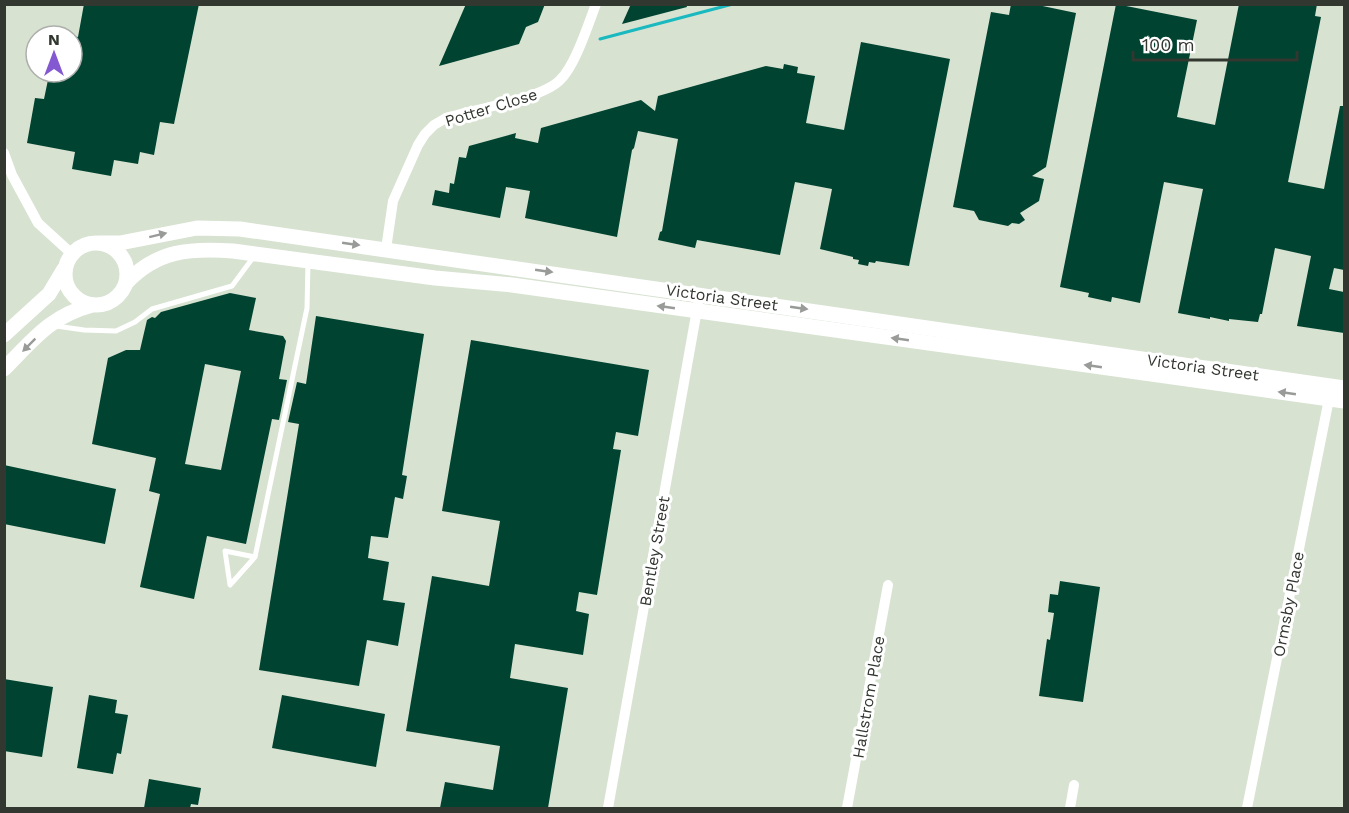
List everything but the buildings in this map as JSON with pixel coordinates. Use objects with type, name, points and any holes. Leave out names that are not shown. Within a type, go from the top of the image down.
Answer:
[{"type":"main road","name":"Victoria Street","points":[[100,243],[120,243],[177,230],[240,229],[1344,388]]},
{"type":"main road","points":[[4,335],[48,294],[69,258],[80,247],[90,243],[100,243],[117,250],[123,257],[126,265],[126,284],[117,298],[109,303],[72,310],[49,325],[4,369]]},
{"type":"main road","name":"Victoria Street","points":[[126,284],[148,264],[175,253],[210,250],[256,254],[435,278],[512,285],[1337,400]]},
{"type":"main road","points":[[69,258],[65,281],[69,290],[82,302],[92,305]]},
{"type":"street","name":"Potter Close","points":[[387,249],[393,201],[425,134],[446,118],[535,94],[560,81],[568,70],[596,4]]},
{"type":"street","points":[[4,153],[12,175],[38,223],[69,258]]},
{"type":"street","name":"Bentley Street","points":[[608,808],[699,294]]},
{"type":"street","name":"Ormsby Place","points":[[1247,808],[1337,400]]},
{"type":"street","name":"Hallstrom Place","points":[[848,808],[888,585]]},
{"type":"street","points":[[1070,808],[1074,785]]},
{"type":"lane","points":[[49,325],[84,330],[116,331],[135,322],[152,309],[232,286],[256,254]]},
{"type":"lane","points":[[255,557],[225,551],[230,585],[255,557],[307,308],[308,261]]},
{"type":"waterway","points":[[600,39],[733,4]]}]
